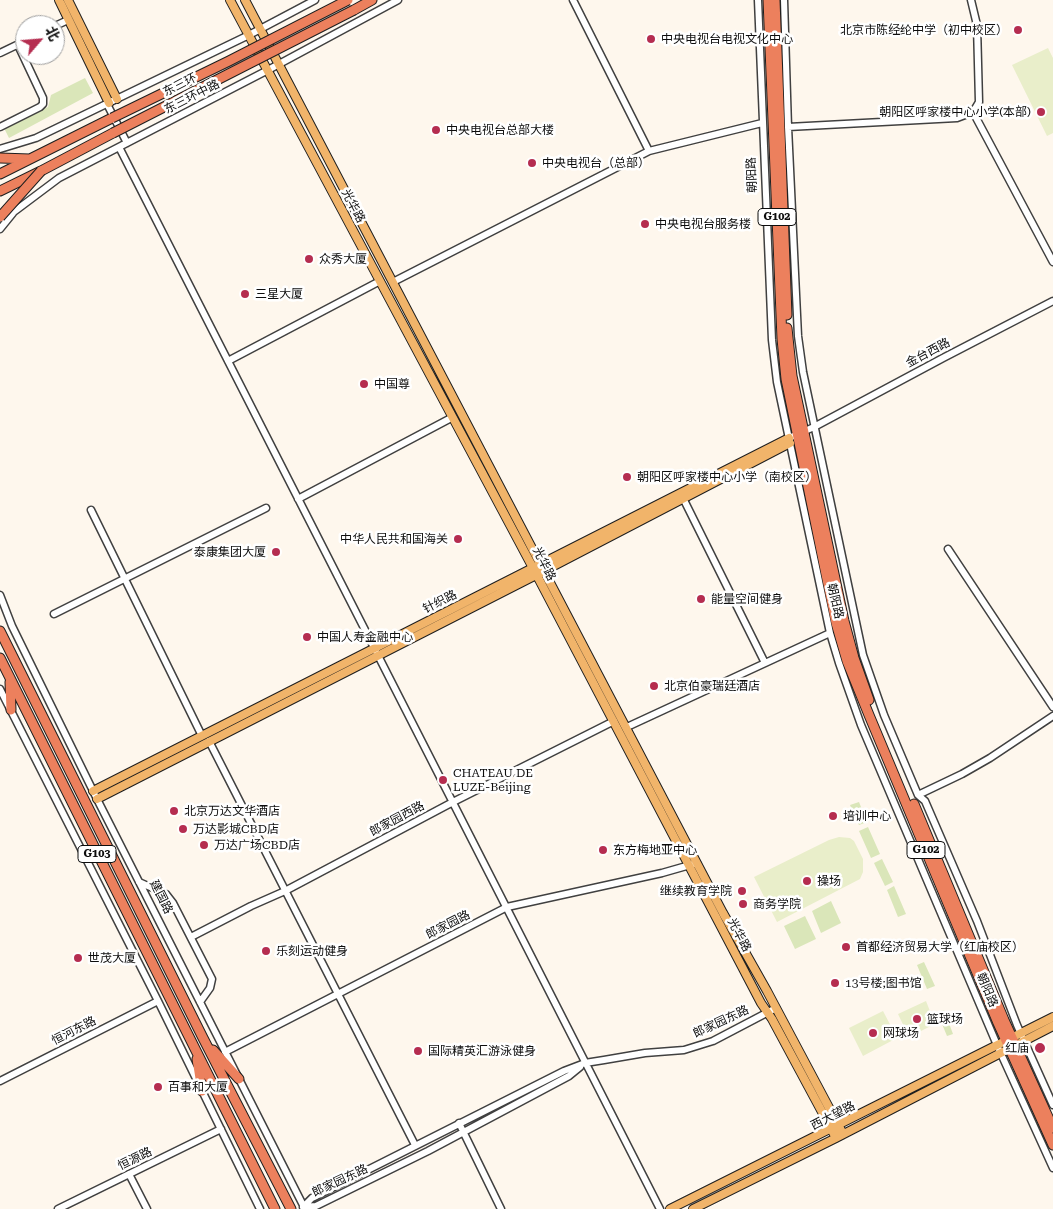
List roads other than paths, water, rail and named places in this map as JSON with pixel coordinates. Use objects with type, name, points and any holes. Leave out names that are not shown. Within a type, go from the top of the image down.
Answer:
[{"type":"highway","name":"东三环","points":[[0,174],[348,0]]},
{"type":"highway","name":"东三环","points":[[0,191],[372,0]]},
{"type":"highway","name":"朝阳路","points":[[768,0],[782,339],[786,378],[800,434]]},
{"type":"highway","name":"朝阳路","points":[[775,0],[788,338],[800,434],[836,624],[1053,1145]]},
{"type":"highway","points":[[0,158],[30,159]]},
{"type":"highway","points":[[0,218],[41,171]]},
{"type":"highway","name":"建国路","points":[[0,631],[203,1038],[291,1209]]},
{"type":"highway","name":"G103","points":[[0,658],[276,1209]]},
{"type":"highway","points":[[10,679],[11,710]]},
{"type":"highway","points":[[203,1038],[239,1079]]},
{"type":"highway","name":"朝阳路","points":[[1010,1043],[1053,1128]]},
{"type":"highway","points":[[195,1049],[202,1091]]},
{"type":"main road","points":[[59,0],[111,102]]},
{"type":"main road","points":[[68,0],[111,102]]},
{"type":"main road","name":"光华路","points":[[230,0],[453,417],[627,727],[768,1012],[835,1127]]},
{"type":"main road","name":"光华路","points":[[245,0],[393,282],[614,721],[776,1008],[839,1136]]},
{"type":"main road","name":"针织路","points":[[95,795],[209,741],[376,652],[789,441]]},
{"type":"main road","name":"针织路","points":[[95,795],[202,736],[376,652]]},
{"type":"main road","points":[[1010,1043],[1053,1017]]},
{"type":"main road","points":[[1010,1043],[1053,1026]]},
{"type":"main road","name":"西大望路","points":[[670,1209],[1010,1043]]},
{"type":"main road","name":"西大望路","points":[[693,1209],[839,1136],[1010,1043]]},
{"type":"street","points":[[0,148],[36,138],[249,35],[315,0]]},
{"type":"street","name":"东三环中路","points":[[0,218],[15,210],[59,178],[268,70],[398,0]]},
{"type":"street","points":[[573,0],[649,150]]},
{"type":"street","name":"朝阳路","points":[[758,0],[772,340],[777,382],[830,633],[851,660],[884,715],[918,795],[925,801],[977,921],[1010,1043],[1053,1168]]},
{"type":"street","name":"朝阳路","points":[[784,0],[798,336],[851,660]]},
{"type":"street","points":[[788,128],[957,118],[973,112],[979,102],[977,25],[971,0]]},
{"type":"street","points":[[0,53],[15,46]]},
{"type":"street","points":[[0,127],[43,104],[43,98],[27,65]]},
{"type":"street","points":[[111,102],[126,143]]},
{"type":"street","points":[[973,112],[1053,262]]},
{"type":"street","points":[[393,282],[649,150],[762,123]]},
{"type":"street","points":[[119,147],[508,907],[660,1209]]},
{"type":"street","points":[[0,228],[15,210]]},
{"type":"street","points":[[228,361],[380,281]]},
{"type":"street","name":"金台西路","points":[[800,434],[1053,302]]},
{"type":"street","points":[[298,499],[453,417]]},
{"type":"street","name":"针织路","points":[[789,441],[800,434]]},
{"type":"street","points":[[682,496],[765,663]]},
{"type":"street","points":[[54,614],[266,508]]},
{"type":"street","points":[[91,510],[202,736]]},
{"type":"street","points":[[948,549],[1053,706]]},
{"type":"street","name":"建国路","points":[[0,595],[12,626],[95,795],[304,1208]]},
{"type":"street","points":[[627,727],[830,633]]},
{"type":"street","points":[[0,689],[158,1001],[260,1209]]},
{"type":"street","points":[[918,795],[983,762],[1053,716]]},
{"type":"street","name":"郎家园西路","points":[[191,937],[250,906],[285,891],[453,802],[614,721]]},
{"type":"street","points":[[209,741],[415,1145]]},
{"type":"street","name":"郎家园路","points":[[225,1052],[508,907],[694,865]]},
{"type":"street","points":[[139,882],[166,894],[173,903],[191,937],[212,979],[210,988],[200,1002]]},
{"type":"street","name":"恒河东路","points":[[0,1081],[158,1001]]},
{"type":"street","name":"郎家园东路","points":[[304,1208],[312,1198],[564,1071],[585,1063],[645,1053],[684,1050],[713,1041],[776,1008]]},
{"type":"street","name":"朝阳路","points":[[1010,1043],[1053,1105]]},
{"type":"street","name":"郎家园东路","points":[[304,1208],[316,1206],[463,1132],[570,1076],[585,1063]]},
{"type":"street","points":[[459,1123],[501,1209]]},
{"type":"street","name":"恒源路","points":[[58,1209],[221,1129]]},
{"type":"street","points":[[129,1174],[147,1209]]},
{"type":"place","name":"北京市陈经纶中学（初中校区）","points":[[1018,30]]},
{"type":"place","name":"中央电视台电视文化中心","points":[[651,39]]},
{"type":"place","name":"朝阳区呼家楼中心小学(本部)","points":[[1041,112]]},
{"type":"place","name":"中央电视台总部大楼","points":[[436,130]]},
{"type":"place","name":"中央电视台（总部）","points":[[532,163]]},
{"type":"place","name":"中央电视台服务楼","points":[[645,224]]},
{"type":"place","name":"众秀大厦","points":[[309,259]]},
{"type":"place","name":"三星大厦","points":[[245,294]]},
{"type":"place","name":"中国尊","points":[[364,384]]},
{"type":"place","name":"朝阳区呼家楼中心小学（南校区）","points":[[627,477]]},
{"type":"place","name":"中华人民共和国海关","points":[[458,539]]},
{"type":"place","name":"泰康集团大厦","points":[[276,552]]},
{"type":"place","name":"能量空间健身","points":[[701,599]]},
{"type":"place","name":"中国人寿金融中心","points":[[307,637]]},
{"type":"place","name":"北京伯豪瑞廷酒店","points":[[654,686]]},
{"type":"place","name":"CHATEAU DE LUZE-Beijing","points":[[443,780]]},
{"type":"place","name":"北京万达文华酒店","points":[[174,811]]},
{"type":"place","name":"培训中心","points":[[833,816]]},
{"type":"place","name":"万达影城CBD店","points":[[183,829]]},
{"type":"place","name":"万达广场CBD店","points":[[204,845]]},
{"type":"place","name":"东方梅地亚中心","points":[[603,850]]},
{"type":"place","name":"操场","points":[[807,881]]},
{"type":"place","name":"继续教育学院","points":[[742,891]]},
{"type":"place","name":"商务学院","points":[[743,904]]},
{"type":"place","name":"首都经济贸易大学（红庙校区）","points":[[846,947]]},
{"type":"place","name":"乐刻运动健身","points":[[266,951]]},
{"type":"place","name":"世茂大厦","points":[[78,958]]},
{"type":"place","name":"13号楼;图书馆","points":[[835,983]]},
{"type":"place","name":"篮球场","points":[[917,1019]]},
{"type":"place","name":"网球场","points":[[873,1033]]},
{"type":"place","name":"红庙","points":[[1040,1048]]},
{"type":"place","name":"国际精英汇游泳健身","points":[[418,1051]]},
{"type":"place","name":"百事和大厦","points":[[158,1087]]}]
